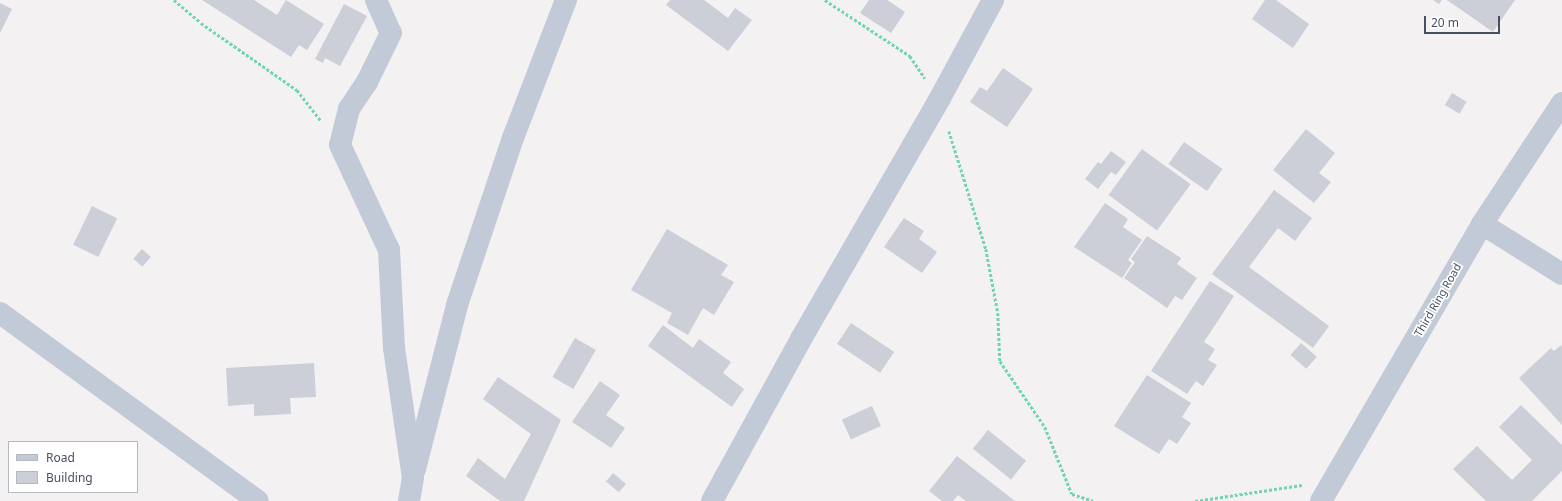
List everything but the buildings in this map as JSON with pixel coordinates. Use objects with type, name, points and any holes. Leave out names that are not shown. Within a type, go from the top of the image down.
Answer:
[{"type":"street","points":[[376,0],[391,33],[370,76],[348,109],[340,145],[388,250],[394,348],[413,478]]},
{"type":"street","points":[[409,501],[413,478],[458,302],[513,138],[566,0]]},
{"type":"street","points":[[712,501],[801,339],[940,100],[993,0]]},
{"type":"street","name":"Third Ring Road","points":[[1321,501],[1482,224],[1562,103]]},
{"type":"street","points":[[1482,224],[1562,274]]},
{"type":"street","points":[[0,313],[258,501]]},
{"type":"path","points":[[174,0],[201,23],[297,90],[340,145]]},
{"type":"path","points":[[825,0],[910,56],[940,100],[986,249],[998,313],[1000,361],[1045,427],[1072,494],[1093,501]]},
{"type":"path","points":[[1195,501],[1334,480]]}]
